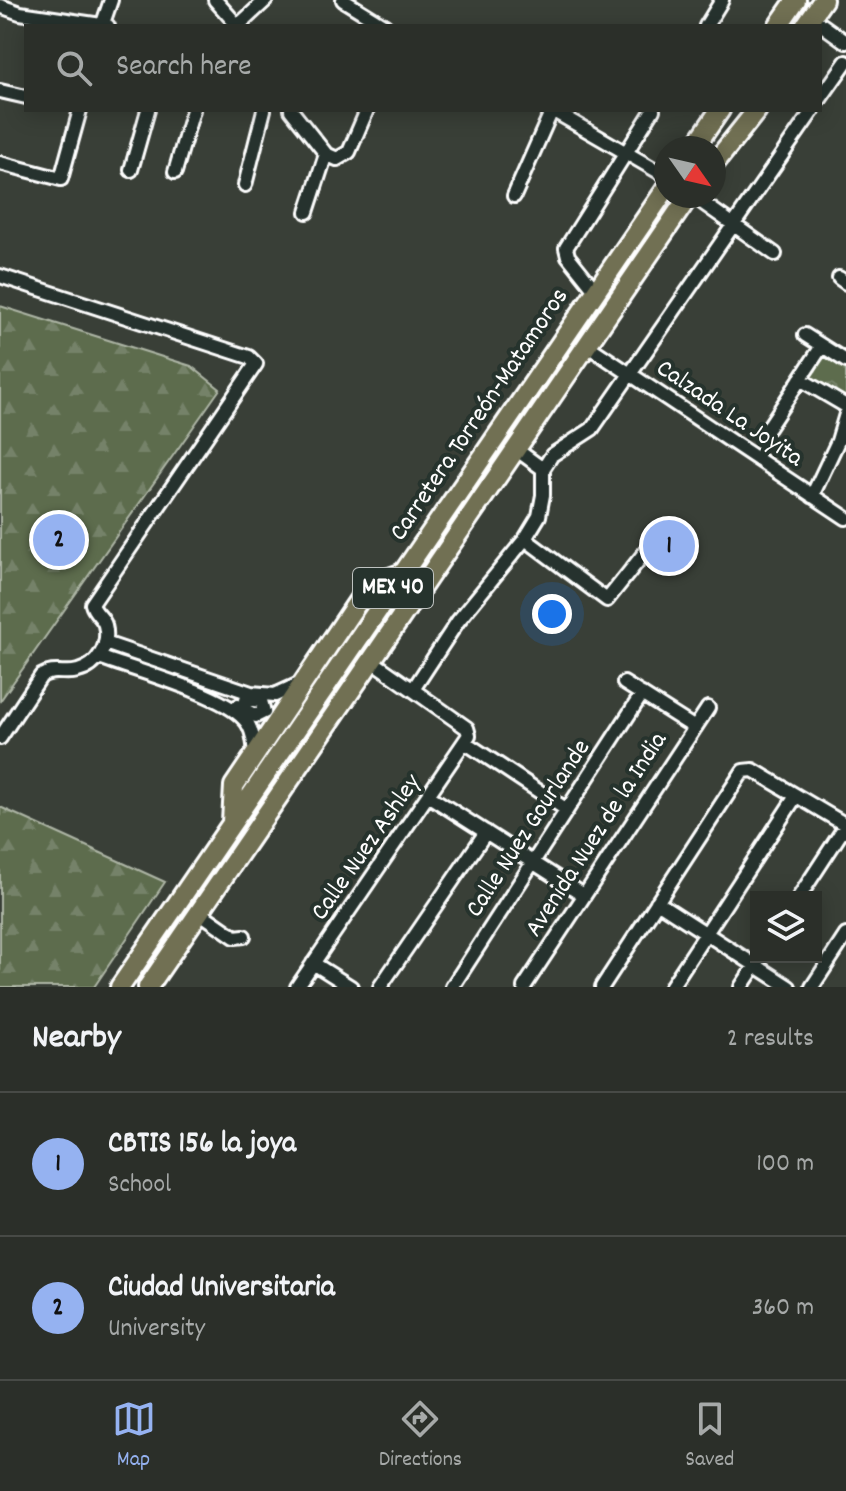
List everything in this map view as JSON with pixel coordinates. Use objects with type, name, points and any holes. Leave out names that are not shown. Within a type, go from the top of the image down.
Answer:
[{"type":"highway","points":[[812,24],[823,0]]},
{"type":"highway","points":[[813,24],[832,0]]},
{"type":"highway","points":[[779,24],[793,1]]},
{"type":"highway","points":[[702,136],[719,112]]},
{"type":"highway","points":[[726,143],[746,112]]},
{"type":"highway","points":[[726,147],[755,112]]},
{"type":"highway","name":"Carretera Torreón-Matamoros","points":[[120,987],[654,206]]},
{"type":"highway","points":[[588,346],[585,328],[658,208]]},
{"type":"highway","name":"MEX 40","points":[[148,987],[683,208]]},
{"type":"highway","points":[[232,823],[234,786],[365,591],[376,583],[403,573]]},
{"type":"street","points":[[105,24],[111,0]]},
{"type":"street","points":[[215,0],[236,24]]},
{"type":"street","points":[[240,24],[266,0]]},
{"type":"street","points":[[343,0],[382,24]]},
{"type":"street","points":[[707,24],[722,0]]},
{"type":"street","points":[[0,6],[20,13],[91,24]]},
{"type":"street","points":[[822,30],[846,42]]},
{"type":"street","points":[[822,96],[846,62]]},
{"type":"street","points":[[0,91],[24,97]]},
{"type":"street","points":[[0,163],[61,179],[79,112]]},
{"type":"street","points":[[131,170],[147,112]]},
{"type":"street","points":[[175,172],[192,112]]},
{"type":"street","points":[[245,185],[263,112]]},
{"type":"street","points":[[293,112],[326,154],[337,159],[345,156],[366,112]]},
{"type":"street","points":[[514,196],[551,112]]},
{"type":"street","points":[[555,112],[654,169]]},
{"type":"street","points":[[596,291],[566,251],[652,112]]},
{"type":"street","points":[[414,688],[458,621],[525,539],[541,511],[543,469],[559,447],[592,429],[812,112]]},
{"type":"street","points":[[307,212],[326,154]]},
{"type":"street","points":[[709,208],[775,254]]},
{"type":"street","points":[[0,276],[249,357],[256,364],[92,604],[105,623],[105,643],[99,657],[78,672],[49,671],[41,676],[0,738]]},
{"type":"street","points":[[805,335],[819,349],[846,361]]},
{"type":"street","name":"Calzada La Joyita","points":[[588,346],[846,518]]},
{"type":"street","points":[[768,428],[819,349]]},
{"type":"street","points":[[800,379],[846,406]]},
{"type":"street","points":[[812,496],[842,443],[846,414]]},
{"type":"street","points":[[517,450],[543,469]]},
{"type":"street","points":[[525,539],[607,600],[646,551]]},
{"type":"street","points":[[105,643],[231,686],[275,695],[290,691],[306,679]]},
{"type":"street","points":[[99,657],[227,705],[246,720],[252,732],[255,756]]},
{"type":"street","points":[[372,661],[414,688],[468,738],[567,810]]},
{"type":"street","points":[[624,683],[695,728]]},
{"type":"street","points":[[227,705],[236,705],[256,716],[264,712],[261,701],[239,695],[231,686]]},
{"type":"street","name":"Calle Nuez Gourlande","points":[[452,987],[642,694]]},
{"type":"street","name":"Avenida Nuez de la India","points":[[524,987],[708,708]]},
{"type":"street","name":"Calle Nuez Ashley","points":[[297,987],[468,738]]},
{"type":"street","points":[[602,987],[743,771],[753,770],[846,825],[803,891]]},
{"type":"street","points":[[429,796],[584,895]]},
{"type":"street","points":[[671,987],[796,796]]},
{"type":"street","points":[[380,987],[486,832]]},
{"type":"street","points":[[657,902],[706,934],[750,957]]},
{"type":"street","points":[[199,912],[235,937],[244,936]]},
{"type":"street","points":[[812,987],[846,935]]},
{"type":"street","points":[[313,963],[351,987]]},
{"type":"street","points":[[741,987],[757,963]]},
{"type":"street","points":[[760,963],[789,987]]},
{"type":"green space","points":[[0,306],[191,366],[220,389],[0,701]]},
{"type":"green space","points":[[822,348],[846,363],[846,405],[802,379]]},
{"type":"green space","points":[[0,807],[165,882],[94,987],[0,987]]},
{"type":"place","name":"Ciudad Universitaria","points":[[59,540]]},
{"type":"place","name":"CBTIS 156 la joya","points":[[669,546]]}]
